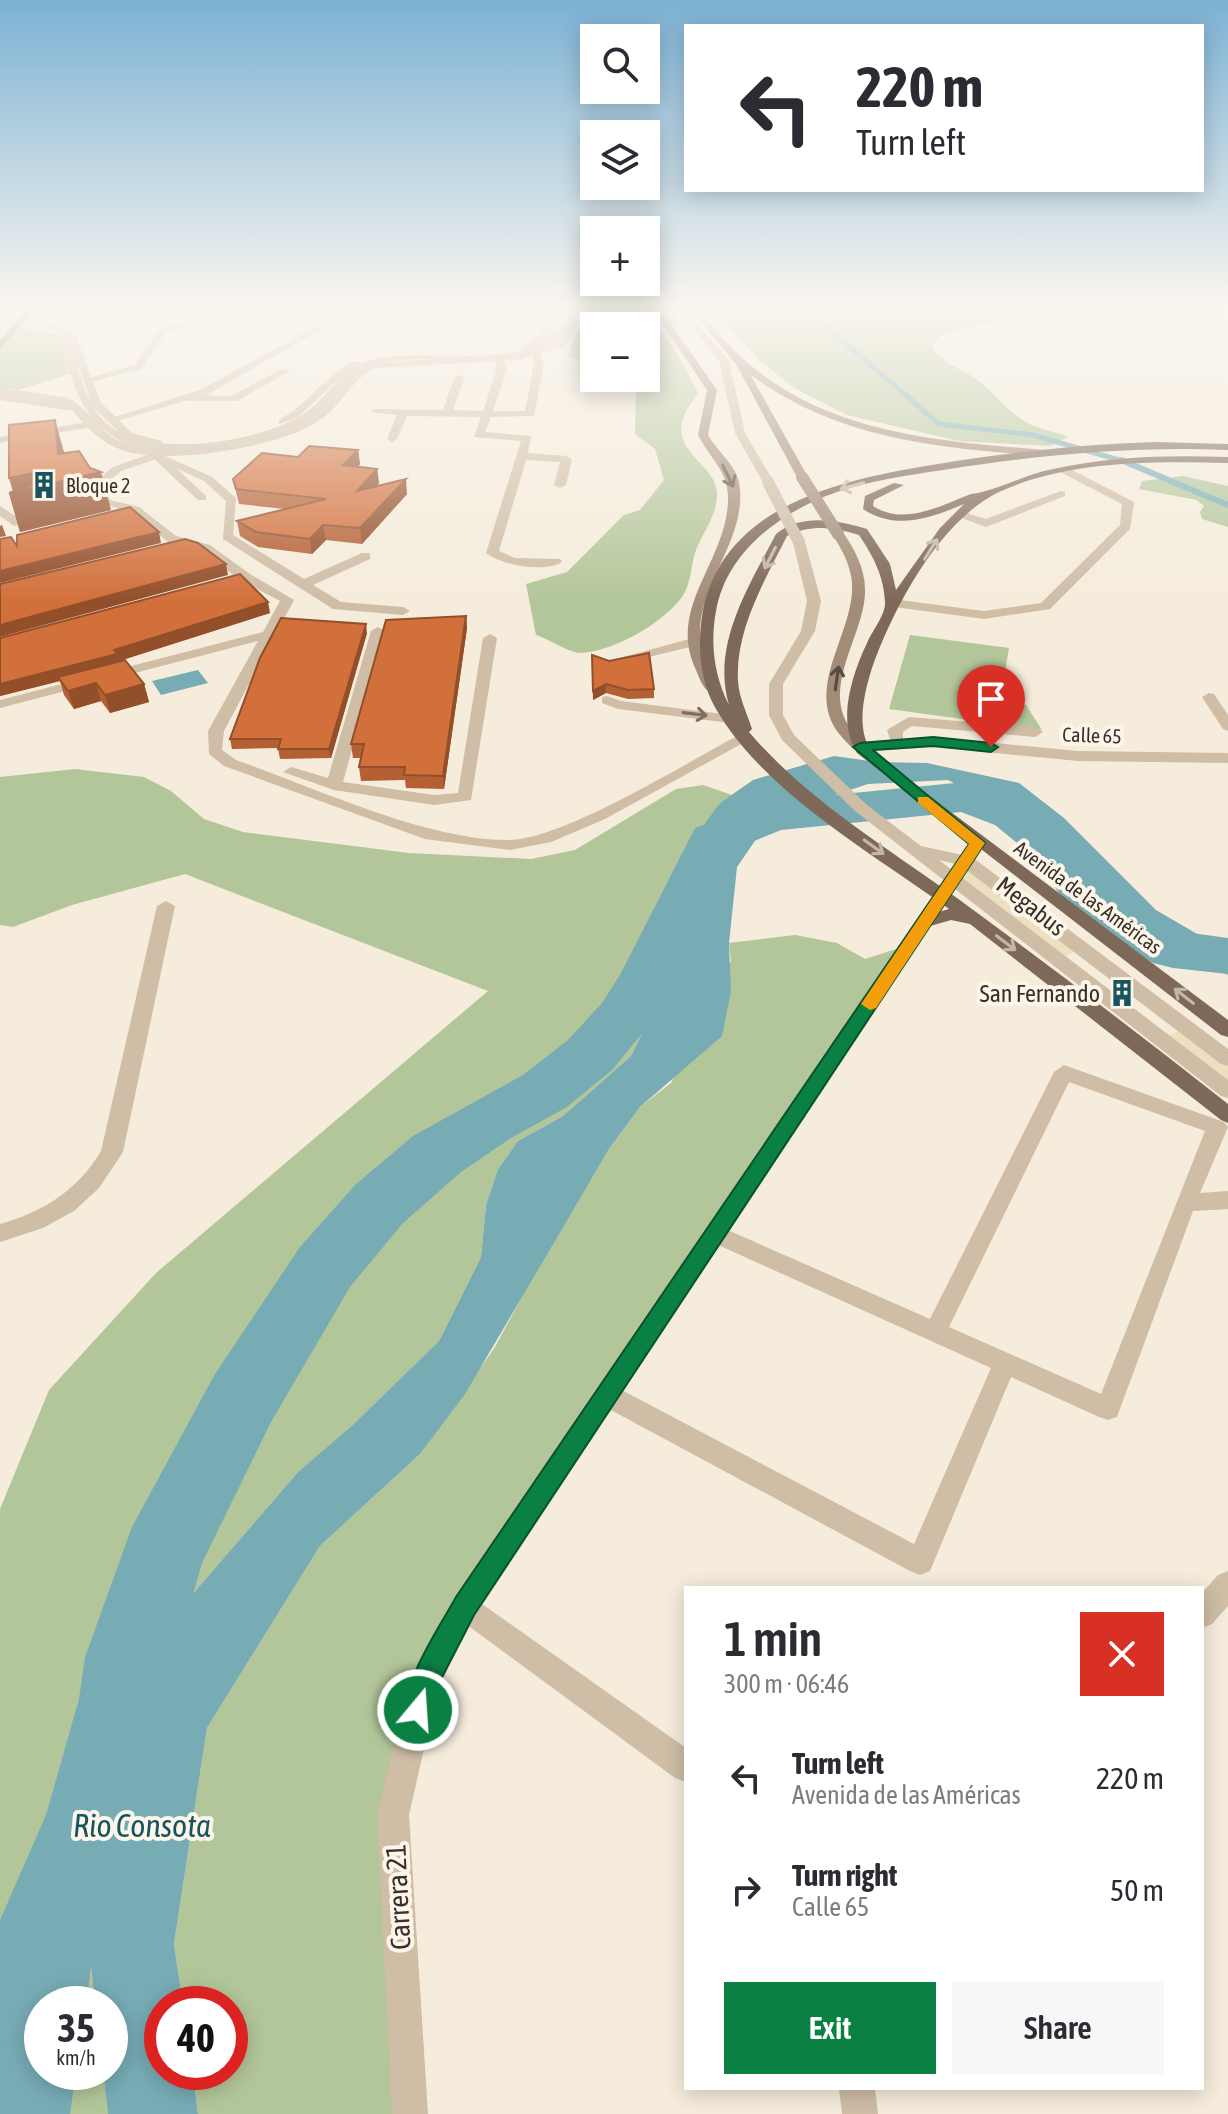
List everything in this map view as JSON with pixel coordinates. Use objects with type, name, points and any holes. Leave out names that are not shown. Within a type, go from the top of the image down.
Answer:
[{"type":"main road","points":[[709,406],[703,435],[732,476],[734,490],[725,537],[695,608],[693,642],[713,690],[730,719],[833,818],[978,922],[1228,1115]]},
{"type":"main road","points":[[763,406],[850,554],[859,588],[856,616],[837,675],[835,710],[839,723],[860,747]]},
{"type":"main road","points":[[801,406],[835,420],[914,440],[1046,453]]},
{"type":"main road","points":[[713,690],[706,648],[711,599],[721,572],[739,548],[762,527],[791,508],[860,484],[930,469],[1066,450],[1144,445],[1228,447]]},
{"type":"main road","points":[[1046,453],[1028,460],[905,483],[878,493],[867,502],[871,511],[882,516],[910,518],[1064,470],[1168,459],[1227,461]]},
{"type":"main road","points":[[860,747],[854,717],[857,687],[867,656],[892,603],[941,533],[990,491]]},
{"type":"main road","points":[[746,737],[731,680],[738,638],[749,601],[782,534],[792,527],[814,523],[863,532],[884,564],[892,603]]},
{"type":"main road","name":"Avenida de las Américas","points":[[860,747],[977,843],[1228,1030]]},
{"type":"main road","points":[[914,876],[927,898],[927,921],[951,914],[978,922]]},
{"type":"street","points":[[64,406],[76,408],[87,425],[123,449],[156,455],[192,453],[264,438],[310,422],[330,406]]},
{"type":"street","points":[[88,406],[119,438],[151,448],[196,447],[298,422],[319,406]]},
{"type":"street","points":[[97,406],[128,435],[161,443],[205,441],[256,431],[298,415],[307,406]]},
{"type":"street","points":[[110,420],[162,406]]},
{"type":"street","points":[[447,413],[450,406]]},
{"type":"street","points":[[474,450],[490,406]]},
{"type":"street","points":[[375,412],[530,414],[531,406]]},
{"type":"street","points":[[735,406],[740,433],[799,542],[814,601],[808,631],[776,684],[774,700],[782,729],[804,756],[861,808],[914,849]]},
{"type":"street","points":[[392,439],[403,413]]},
{"type":"street","points":[[0,440],[87,425]]},
{"type":"street","points":[[478,435],[524,436],[529,440],[492,553],[513,562],[556,562]]},
{"type":"street","points":[[156,455],[202,498]]},
{"type":"street","points":[[214,751],[216,731],[287,600],[237,580],[206,548],[172,539],[135,510],[101,504],[97,486],[107,476],[128,464],[156,455],[208,479],[232,500],[227,536],[302,585],[338,606],[403,611]]},
{"type":"street","points":[[523,456],[566,459],[560,485]]},
{"type":"street","points":[[892,603],[984,615],[1045,606],[1126,526],[1128,502],[1064,470]]},
{"type":"street","points":[[960,515],[986,523],[1061,494]]},
{"type":"street","points":[[0,510],[18,523],[57,516]]},
{"type":"street","points":[[105,518],[135,510]]},
{"type":"street","points":[[30,536],[45,533]]},
{"type":"street","points":[[158,550],[187,543]]},
{"type":"street","points":[[302,585],[366,556]]},
{"type":"street","points":[[334,785],[378,631]]},
{"type":"street","points":[[0,704],[266,635]]},
{"type":"street","points":[[214,751],[334,785],[434,800],[465,797],[490,638]]},
{"type":"street","points":[[608,663],[693,642]]},
{"type":"street","points":[[637,662],[652,652]]},
{"type":"street","points":[[1209,697],[1228,726]]},
{"type":"street","points":[[642,699],[656,710]]},
{"type":"street","points":[[607,700],[618,705],[730,719]]},
{"type":"street","points":[[898,745],[895,730],[909,721],[1035,732]]},
{"type":"street","points":[[214,751],[230,763],[431,835],[510,845],[545,838],[599,816],[746,737]]},
{"type":"street","name":"Calle 65","points":[[860,747],[933,742],[1078,756],[1228,758]]},
{"type":"street","name":"Carrera 21","points":[[410,2114],[393,1815],[424,1683],[465,1606],[977,843]]},
{"type":"street","name":"Megabus","points":[[914,849],[966,861],[1228,1059]]},
{"type":"street","name":"Megabus","points":[[914,849],[1228,1091]]},
{"type":"street","points":[[0,1233],[29,1225],[60,1210],[101,1173],[112,1152],[166,906]]},
{"type":"street","points":[[715,1234],[935,1332],[1005,1363],[1108,1409],[1185,1203],[1217,1127],[1064,1072],[935,1332]]},
{"type":"street","points":[[1185,1203],[1228,1200]]},
{"type":"street","points":[[605,1394],[920,1562],[1005,1363]]},
{"type":"street","points":[[1204,1612],[1228,1585]]},
{"type":"street","points":[[465,1606],[684,1766]]},
{"type":"street","points":[[857,2090],[860,2114]]},
{"type":"green space","points":[[636,406],[690,406],[681,431],[684,441],[710,474],[717,493],[712,516],[696,550],[682,597],[650,626],[622,642],[594,651],[576,652],[536,635],[526,584],[567,572],[624,515],[640,510],[664,480],[655,449],[635,434]]},
{"type":"green space","points":[[829,406],[1006,406],[1031,425],[1068,437],[1051,446],[959,441],[847,415]]},
{"type":"green space","points":[[1183,476],[1228,486],[1228,527],[1202,519],[1200,512],[1204,506],[1197,500],[1139,489],[1142,481]]},
{"type":"green space","points":[[910,635],[1009,648],[1000,701],[1026,705],[1042,730],[889,709]]},
{"type":"green space","points":[[75,769],[144,777],[171,791],[204,819],[243,832],[409,853],[531,859],[575,850],[676,789],[703,785],[732,795],[720,803],[683,861],[683,903],[672,972],[631,1056],[563,1116],[518,1141],[498,1169],[486,1205],[481,1257],[439,1341],[353,1426],[298,1472],[190,1597],[125,1699],[93,1821],[93,1986],[24,1986],[24,2090],[105,2090],[108,2114],[0,2114],[0,1509],[49,1390],[156,1273],[488,991],[185,874],[72,905],[13,927],[0,925],[0,777]]},
{"type":"green space","points":[[795,935],[837,943],[865,959],[909,945],[465,1606],[393,1815],[410,2114],[198,2114],[195,2090],[248,2090],[248,1986],[180,1986],[174,1944],[207,1728],[320,1546],[420,1454],[495,1347],[533,1276],[609,1149],[640,1107],[671,1083],[731,961],[729,943]]},
{"type":"shaded area","points":[[966,861],[1083,948],[1058,959],[954,879]]},
{"type":"shaded area","points":[[1186,1028],[1228,1059],[1228,1091],[1161,1039]]},
{"type":"water","points":[[198,670],[208,683],[161,695],[152,681]]},
{"type":"water","name":"Rio Consota","points":[[834,756],[877,762],[927,763],[1019,783],[1064,818],[1156,910],[1228,952],[1228,975],[1151,938],[1077,881],[1053,846],[1013,814],[948,780],[868,784],[772,816],[737,867],[729,943],[731,991],[722,1036],[640,1107],[609,1149],[465,1394],[420,1454],[320,1546],[207,1728],[174,1944],[180,1986],[144,1986],[144,2090],[195,2090],[198,2114],[108,2114],[105,2090],[128,2090],[128,1986],[93,1986],[93,1821],[125,1699],[190,1597],[298,1472],[353,1425],[439,1341],[481,1257],[486,1205],[498,1169],[518,1141],[563,1116],[631,1056],[672,972],[683,903],[683,861],[720,803],[753,780]]},
{"type":"building","points":[[55,420],[58,454],[79,451],[90,468],[101,472],[9,493],[53,477],[44,471],[9,478],[9,425]]},
{"type":"building","points":[[309,446],[358,450],[343,465],[377,469],[357,491],[406,479],[360,528],[323,525],[310,539],[256,532],[237,521],[326,499],[236,489],[233,479],[262,453],[298,457]]},
{"type":"building","points":[[130,507],[159,532],[0,571],[0,539],[11,537],[17,546],[17,535]]},
{"type":"building","points":[[185,539],[198,543],[226,564],[0,625],[0,584]]},
{"type":"building","points":[[240,574],[268,602],[114,650],[117,654],[0,684],[0,638]]},
{"type":"building","points":[[466,616],[443,776],[404,775],[405,767],[359,767],[364,744],[351,744],[386,620]]},
{"type":"building","points":[[281,618],[366,624],[329,749],[278,749],[281,739],[230,739],[260,658]]},
{"type":"building","points":[[649,653],[654,689],[628,690],[606,684],[593,691],[592,655],[609,661]]},
{"type":"building","points":[[125,660],[144,684],[105,695],[96,683],[68,691],[58,677]]},
{"type":"waterway","points":[[918,406],[939,424],[1033,435],[1125,462]]},
{"type":"waterway","points":[[1121,460],[1125,462]]},
{"type":"waterway","points":[[1125,462],[1228,505]]},
{"type":"waterway","points":[[14,2114],[44,1938],[93,1821],[125,1699],[130,1657],[162,1556],[243,1398],[325,1267],[379,1204],[437,1154],[488,1121],[545,1091],[590,1055],[623,1017],[648,977],[713,839],[772,816],[965,797],[1013,814],[1052,846],[1077,881],[1106,908],[1151,938],[1173,950],[1206,951],[1228,956]]},
{"type":"slow traffic","points":[[870,1004],[977,843],[923,800]]},
{"type":"place","name":"Bloque 2","points":[[44,485]]},
{"type":"place","name":"San Fernando","points":[[1122,993]]},
{"type":"route","points":[[418,1710],[424,1683],[465,1606],[977,843],[860,747],[933,742],[991,747]]}]
